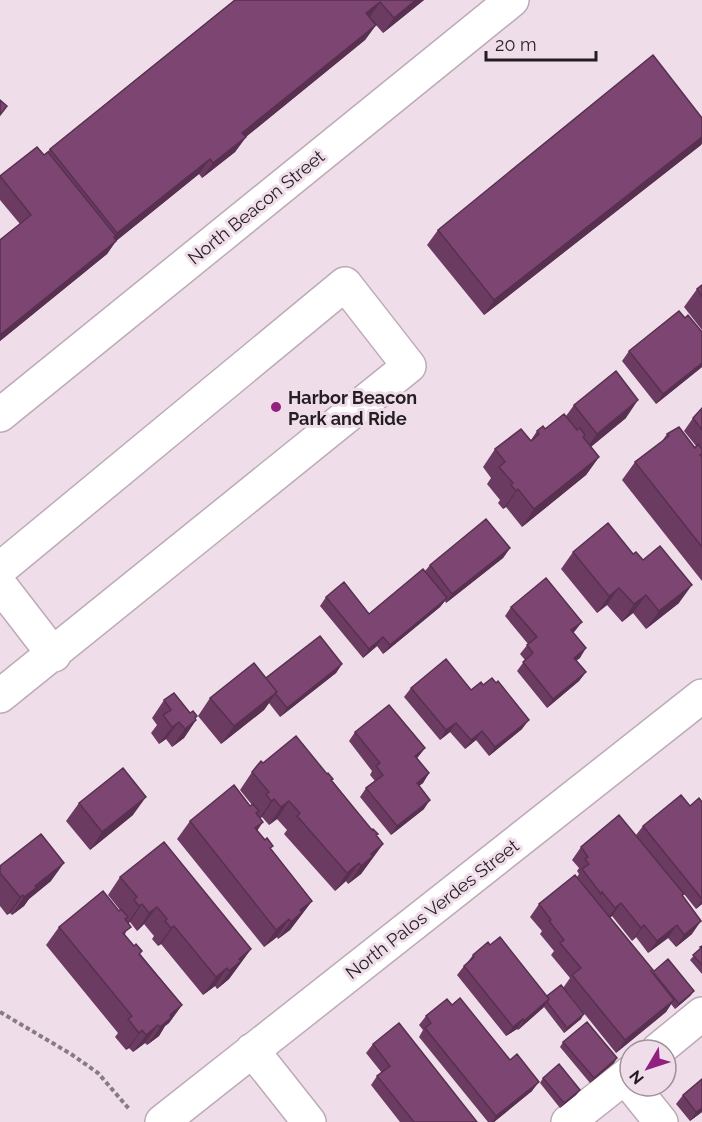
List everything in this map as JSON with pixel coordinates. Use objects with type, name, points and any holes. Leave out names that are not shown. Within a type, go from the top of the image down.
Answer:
[{"type":"street","name":"North Beacon Street","points":[[0,415],[512,0]]},
{"type":"street","points":[[0,569],[345,284],[409,366],[54,655],[0,696]]},
{"type":"street","points":[[0,585],[54,655]]},
{"type":"street","name":"North Palos Verdes Street","points":[[148,1118],[252,1050],[696,712]]},
{"type":"street","points":[[673,1038],[702,1014]]},
{"type":"street","points":[[252,1050],[309,1122]]},
{"type":"street","points":[[568,1122],[618,1088]]},
{"type":"street","points":[[643,1098],[661,1122]]},
{"type":"path","points":[[0,1012],[71,1054],[98,1074],[148,1118]]},
{"type":"building","points":[[235,0],[416,0],[394,18],[380,2],[366,13],[376,25],[242,133],[246,137],[213,163],[210,159],[117,233],[50,149]]},
{"type":"building","points":[[653,55],[702,118],[702,137],[494,300],[438,230]]},
{"type":"building","points":[[0,100],[7,106],[0,115]]},
{"type":"building","points":[[37,147],[44,155],[48,152],[116,236],[114,237],[116,241],[0,335],[0,240],[31,215],[0,176]]},
{"type":"building","points":[[702,285],[702,296],[697,289]]},
{"type":"building","points":[[679,311],[685,318],[688,315],[702,332],[702,363],[663,394],[629,351]]},
{"type":"building","points":[[616,371],[638,400],[597,434],[574,405]]},
{"type":"building","points":[[702,408],[702,430],[693,418]]},
{"type":"building","points":[[564,414],[577,430],[580,428],[585,435],[583,437],[599,457],[534,509],[518,489],[516,491],[511,485],[513,483],[499,467],[505,462],[495,449],[521,429],[531,441],[539,434],[537,431],[543,426],[545,429]]},
{"type":"building","points":[[679,427],[695,448],[698,444],[702,449],[700,455],[702,457],[702,547],[635,462],[669,436],[667,434]]},
{"type":"building","points":[[486,519],[510,548],[452,594],[430,565]]},
{"type":"building","points":[[608,523],[633,554],[636,552],[643,560],[660,546],[692,585],[659,611],[646,595],[634,604],[619,588],[609,596],[573,552]]},
{"type":"building","points":[[423,569],[447,598],[390,645],[383,637],[369,649],[326,597],[344,582],[369,614]]},
{"type":"building","points":[[546,578],[582,622],[571,630],[586,648],[574,658],[586,672],[553,699],[523,662],[533,653],[527,645],[537,637],[511,607]]},
{"type":"building","points":[[320,636],[342,664],[287,708],[266,678]]},
{"type":"building","points":[[446,659],[471,690],[481,682],[483,685],[492,678],[496,683],[498,681],[529,720],[495,747],[482,731],[471,740],[456,723],[446,730],[411,688]]},
{"type":"building","points":[[254,663],[277,692],[234,726],[210,698]]},
{"type":"building","points":[[174,693],[190,713],[193,711],[197,716],[196,720],[185,729],[179,722],[172,727],[163,715],[171,710],[164,700]]},
{"type":"building","points":[[389,705],[425,748],[415,756],[429,773],[417,783],[430,800],[397,826],[366,788],[383,775],[376,766],[380,763],[355,732]]},
{"type":"building","points":[[296,736],[372,830],[378,834],[376,835],[383,844],[361,866],[359,863],[347,873],[297,816],[300,813],[289,801],[281,807],[274,799],[271,801],[266,794],[269,792],[252,772],[261,761],[263,763]]},
{"type":"building","points":[[123,768],[146,797],[102,832],[79,803]]},
{"type":"building","points":[[234,785],[250,806],[253,804],[259,811],[256,813],[263,822],[255,828],[265,840],[267,838],[273,846],[270,848],[312,901],[300,910],[302,912],[291,922],[289,919],[276,930],[190,821]]},
{"type":"building","points":[[681,795],[690,806],[699,798],[702,802],[702,899],[643,826]]},
{"type":"building","points":[[619,815],[684,894],[682,895],[701,921],[684,935],[677,925],[657,941],[644,925],[641,928],[621,903],[615,908],[582,869],[589,864],[585,859],[588,857],[581,847]]},
{"type":"building","points":[[41,834],[64,863],[35,886],[36,888],[24,897],[23,895],[20,897],[0,873],[0,866]]},
{"type":"building","points":[[164,842],[251,949],[229,971],[227,968],[216,977],[174,926],[171,928],[165,921],[167,919],[157,907],[149,913],[142,904],[139,906],[134,900],[137,897],[120,877]]},
{"type":"building","points":[[575,875],[653,970],[651,971],[674,1000],[627,1038],[623,1038],[572,975],[581,968],[560,943],[564,940],[539,904]]},
{"type":"building","points":[[103,891],[119,911],[121,909],[128,917],[125,919],[131,927],[123,933],[134,946],[136,944],[142,951],[139,954],[182,1005],[170,1015],[171,1018],[146,1035],[142,1030],[139,1033],[128,1019],[132,1016],[59,927]]},
{"type":"building","points":[[500,937],[549,999],[524,1021],[523,1019],[513,1027],[464,966],[488,942],[490,945]]},
{"type":"building","points":[[702,946],[702,965],[693,955]]},
{"type":"building","points":[[668,959],[694,991],[679,1004],[653,972]]},
{"type":"building","points":[[561,985],[584,1014],[567,1028],[547,1002],[549,999],[547,996]]},
{"type":"building","points":[[460,998],[510,1060],[517,1054],[539,1082],[496,1116],[425,1028],[431,1023],[426,1016],[447,999],[452,1005]]},
{"type":"building","points":[[587,1022],[617,1058],[594,1078],[563,1042]]},
{"type":"building","points":[[399,1023],[477,1122],[414,1122],[377,1076],[390,1066],[373,1044]]},
{"type":"building","points":[[559,1064],[580,1090],[564,1103],[543,1078]]},
{"type":"building","points":[[702,1079],[702,1108],[696,1112],[683,1095]]},
{"type":"place","name":"Harbor Beacon Park and Ride","points":[[276,407]]}]
